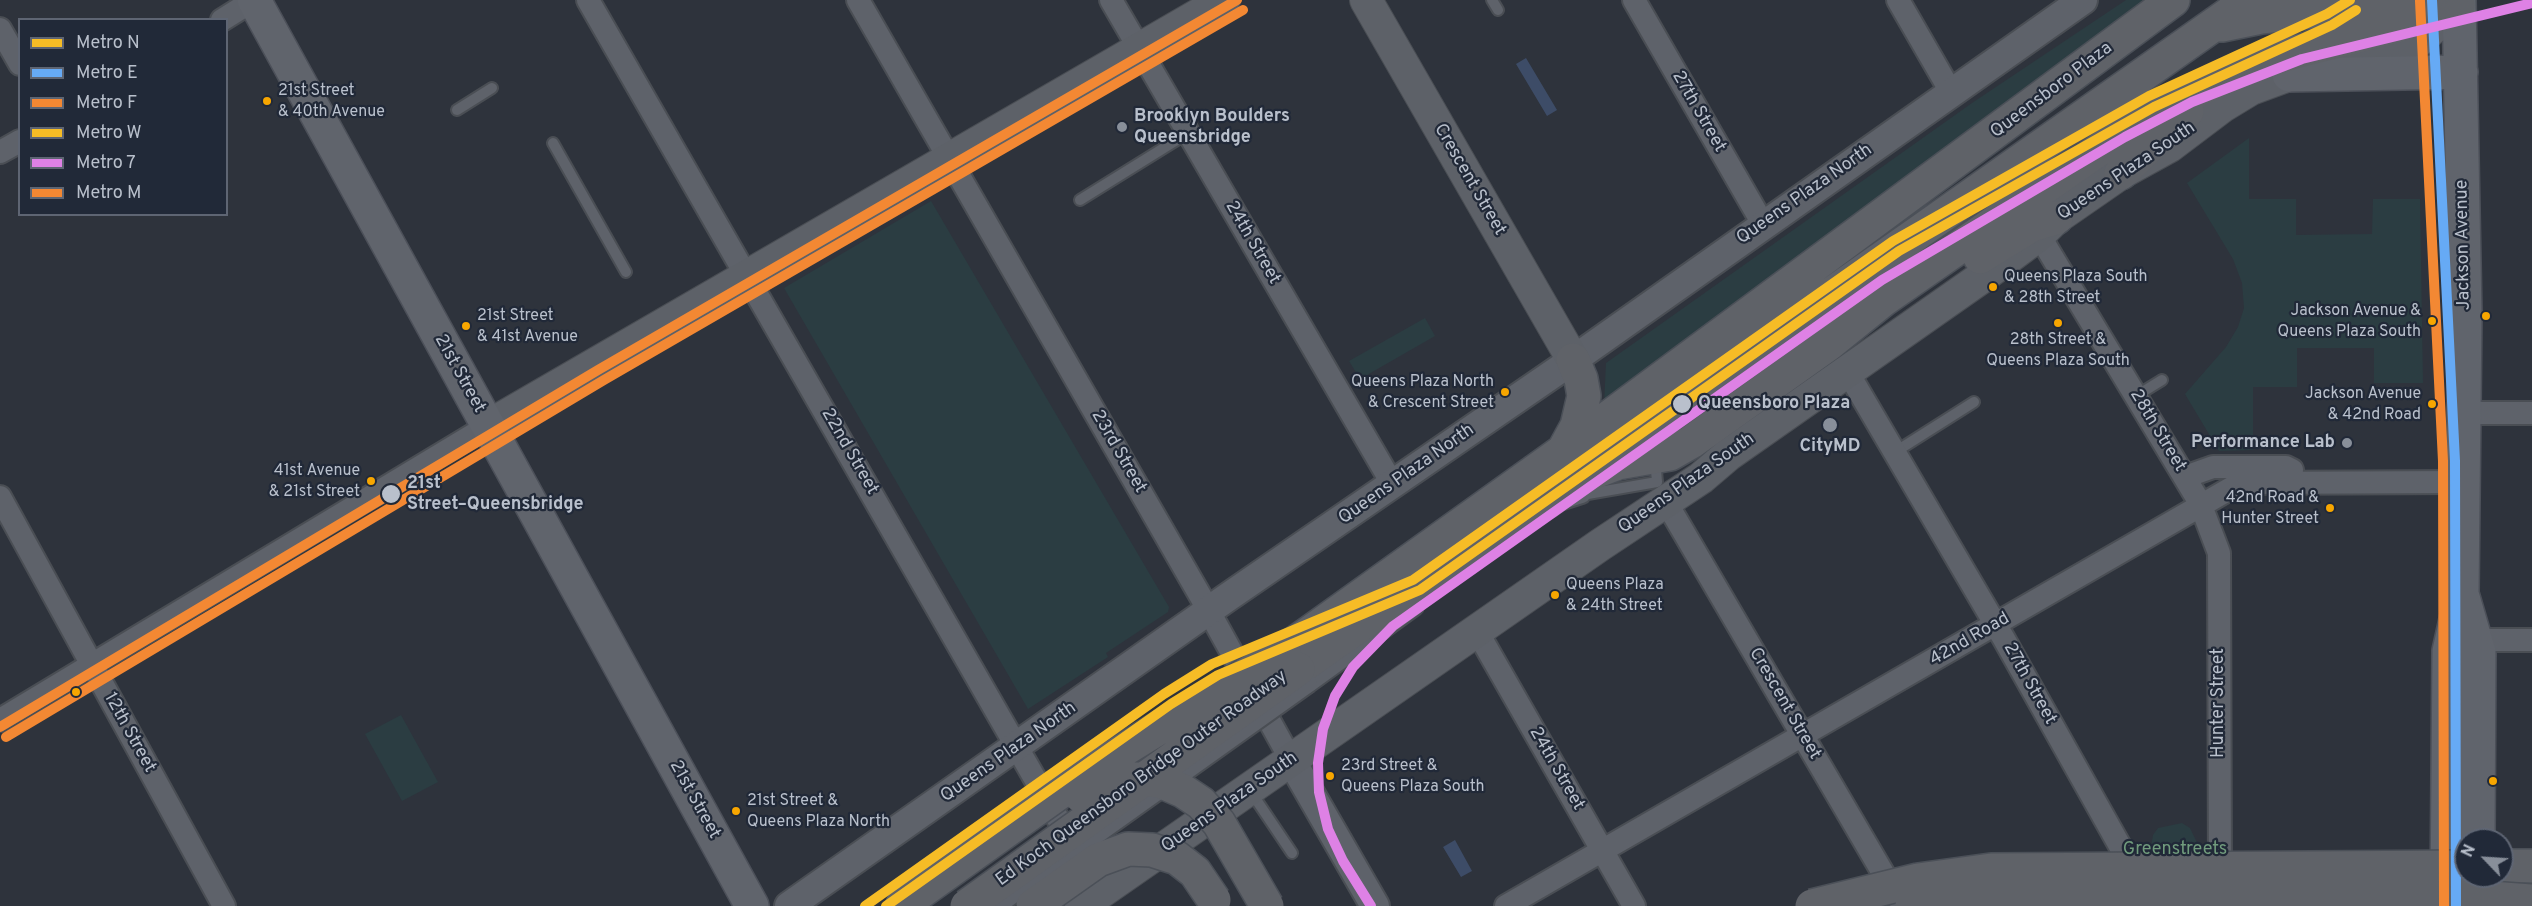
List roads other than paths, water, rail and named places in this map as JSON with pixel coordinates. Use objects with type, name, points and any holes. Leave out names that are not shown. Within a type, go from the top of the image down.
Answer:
[{"type":"highway","points":[[2126,36],[2173,0]]},
{"type":"highway","points":[[967,906],[1297,668],[1910,241],[2249,0]]},
{"type":"highway","points":[[1549,493],[1601,469],[1618,463],[1670,454],[1691,442],[1830,343],[1883,300],[2117,137],[2225,75],[2252,63],[2342,38],[2397,26],[2461,1]]},
{"type":"highway","name":"Queensboro Plaza","points":[[1297,668],[1562,452],[2126,36],[2211,27],[2261,17],[2398,3],[2461,1]]},
{"type":"highway","points":[[2121,173],[2225,75]]},
{"type":"highway","points":[[1910,241],[2008,212]]},
{"type":"highway","points":[[1830,343],[2032,225],[2048,226]]},
{"type":"highway","points":[[1562,452],[1577,426],[1583,405],[1583,385],[1573,360]]},
{"type":"highway","points":[[901,906],[1091,770],[1297,668]]},
{"type":"highway","points":[[924,906],[1087,792],[1113,780],[1135,778],[1172,785],[1191,796],[1210,812],[1267,906]]},
{"type":"highway","points":[[957,906],[1094,810],[1120,798],[1148,794],[1170,798],[1198,815],[1212,833],[1254,906]]},
{"type":"highway","points":[[1033,906],[1098,860],[1117,851],[1138,849],[1167,854],[1187,865],[1203,883],[1218,906]]},
{"type":"highway","points":[[1812,906],[1918,880],[1992,870],[2454,864]]},
{"type":"highway","points":[[2514,865],[2532,865]]},
{"type":"highway","points":[[1912,906],[1991,897],[2057,895],[2422,893],[2532,901]]},
{"type":"main road","name":"21st Street","points":[[254,0],[752,906]]},
{"type":"main road","points":[[488,426],[1224,0]]},
{"type":"main road","name":"Crescent Street","points":[[1366,0],[1573,360]]},
{"type":"main road","name":"Jackson Avenue","points":[[2458,828],[2449,651],[2462,593],[2465,314],[2461,1]]},
{"type":"main road","name":"Queens Plaza South","points":[[1096,902],[1291,760],[1666,502],[2121,173],[2170,146],[2237,97],[2289,75],[2408,50],[2461,1]]},
{"type":"main road","points":[[2289,75],[2461,72]]},
{"type":"main road","name":"Jackson Avenue","points":[[2462,593],[2479,652],[2478,828]]},
{"type":"main road","name":"Jackson Avenue","points":[[2446,906],[2454,882]]},
{"type":"main road","points":[[2478,888],[2478,906]]},
{"type":"street","points":[[225,18],[254,0]]},
{"type":"street","name":"22nd Street","points":[[588,0],[1018,746],[1096,902]]},
{"type":"street","name":"23rd Street","points":[[858,0],[1375,906]]},
{"type":"street","name":"24th Street","points":[[1111,0],[1393,485]]},
{"type":"street","name":"27th Street","points":[[1634,0],[1763,224]]},
{"type":"street","points":[[1898,0],[1951,92]]},
{"type":"street","name":"Queens Plaza North","points":[[789,906],[1573,360],[2083,0]]},
{"type":"street","points":[[0,29],[18,60]]},
{"type":"street","points":[[0,152],[18,142]]},
{"type":"street","name":"28th Street","points":[[2048,226],[2136,396],[2200,503]]},
{"type":"street","name":"27th Street","points":[[1847,371],[1996,625],[2154,906]]},
{"type":"street","points":[[2463,413],[2532,413]]},
{"type":"street","points":[[0,720],[488,426]]},
{"type":"street","points":[[2185,477],[2213,467],[2286,467],[2314,482]]},
{"type":"street","name":"42nd Road","points":[[1506,906],[1996,625],[2200,503],[2240,483],[2463,482]]},
{"type":"street","name":"Ed Koch Queensboro Bridge Outer Roadway","points":[[998,906],[1297,668],[1560,502],[1582,495]]},
{"type":"street","name":"12th Street","points":[[0,496],[224,906]]},
{"type":"street","name":"Crescent Street","points":[[1666,502],[1902,906]]},
{"type":"street","name":"Hunter Street","points":[[2200,503],[2219,553],[2220,906]]},
{"type":"street","name":"24th Street","points":[[1478,633],[1634,906]]},
{"type":"street","points":[[2475,640],[2532,640]]},
{"type":"lane","points":[[1492,0],[1498,10]]},
{"type":"lane","points":[[458,110],[492,88]]},
{"type":"lane","points":[[1080,200],[1188,134]]},
{"type":"lane","points":[[553,143],[626,272]]},
{"type":"lane","points":[[2136,396],[2162,380]]},
{"type":"lane","points":[[1895,452],[1974,402]]},
{"type":"lane","points":[[1582,495],[1657,482],[1654,458]]},
{"type":"lane","points":[[1249,790],[1292,853]]},
{"type":"water","points":[[1526,58],[1557,110],[1547,116],[1516,64]]},
{"type":"water","points":[[1455,840],[1472,871],[1461,877],[1443,847]]},
{"type":"metro line","name":"M","points":[[0,727],[598,370],[1237,0]]},
{"type":"metro line","name":"N","points":[[865,906],[1164,694],[1212,664],[1413,580],[1893,241],[2149,96],[2327,14],[2350,0]]},
{"type":"metro line","name":"E","points":[[2432,0],[2455,461],[2456,906]]},
{"type":"metro line","name":"F","points":[[2420,1],[2443,461],[2444,906]]},
{"type":"metro line","name":"7","points":[[1371,906],[1343,861],[1328,829],[1319,792],[1318,763],[1323,729],[1335,696],[1353,667],[1393,626],[1882,280],[2125,137],[2192,102],[2302,59],[2532,3]]},
{"type":"metro line","name":"F","points":[[6,737],[604,380],[1243,10]]},
{"type":"metro line","name":"W","points":[[886,906],[1171,704],[1218,675],[1420,590],[1899,251],[2154,107],[2332,25],[2356,10]]},
{"type":"place","name":"21st Street & 40th Avenue","points":[[267,101]]},
{"type":"place","name":"Brooklyn Boulders Queensbridge","points":[[1122,127]]},
{"type":"place","name":"Queens Plaza South & 28th Street","points":[[1993,287]]},
{"type":"place","name":"Jackson Avenue & Queens Plaza South","points":[[2432,321]]},
{"type":"place","name":"28th Street & Queens Plaza South","points":[[2058,323]]},
{"type":"place","name":"21st Street & 41st Avenue","points":[[466,326]]},
{"type":"place","name":"Queens Plaza North & Crescent Street","points":[[1505,392]]},
{"type":"place","name":"Queensboro Plaza","points":[[1682,404]]},
{"type":"place","name":"Jackson Avenue & 42nd Road","points":[[2432,404]]},
{"type":"place","name":"CityMD","points":[[1830,425]]},
{"type":"place","name":"Performance Lab","points":[[2347,443]]},
{"type":"place","name":"41st Avenue & 21st Street","points":[[371,481]]},
{"type":"place","name":"21st Street–Queensbridge","points":[[391,494]]},
{"type":"place","name":"42nd Road & Hunter Street","points":[[2330,508]]},
{"type":"place","name":"Queens Plaza & 24th Street","points":[[1555,595]]},
{"type":"place","name":"23rd Street & Queens Plaza South","points":[[1330,776]]},
{"type":"place","name":"21st Street & Queens Plaza North","points":[[736,811]]},
{"type":"park label","name":"Greenstreets","points":[[2175,850]]}]
